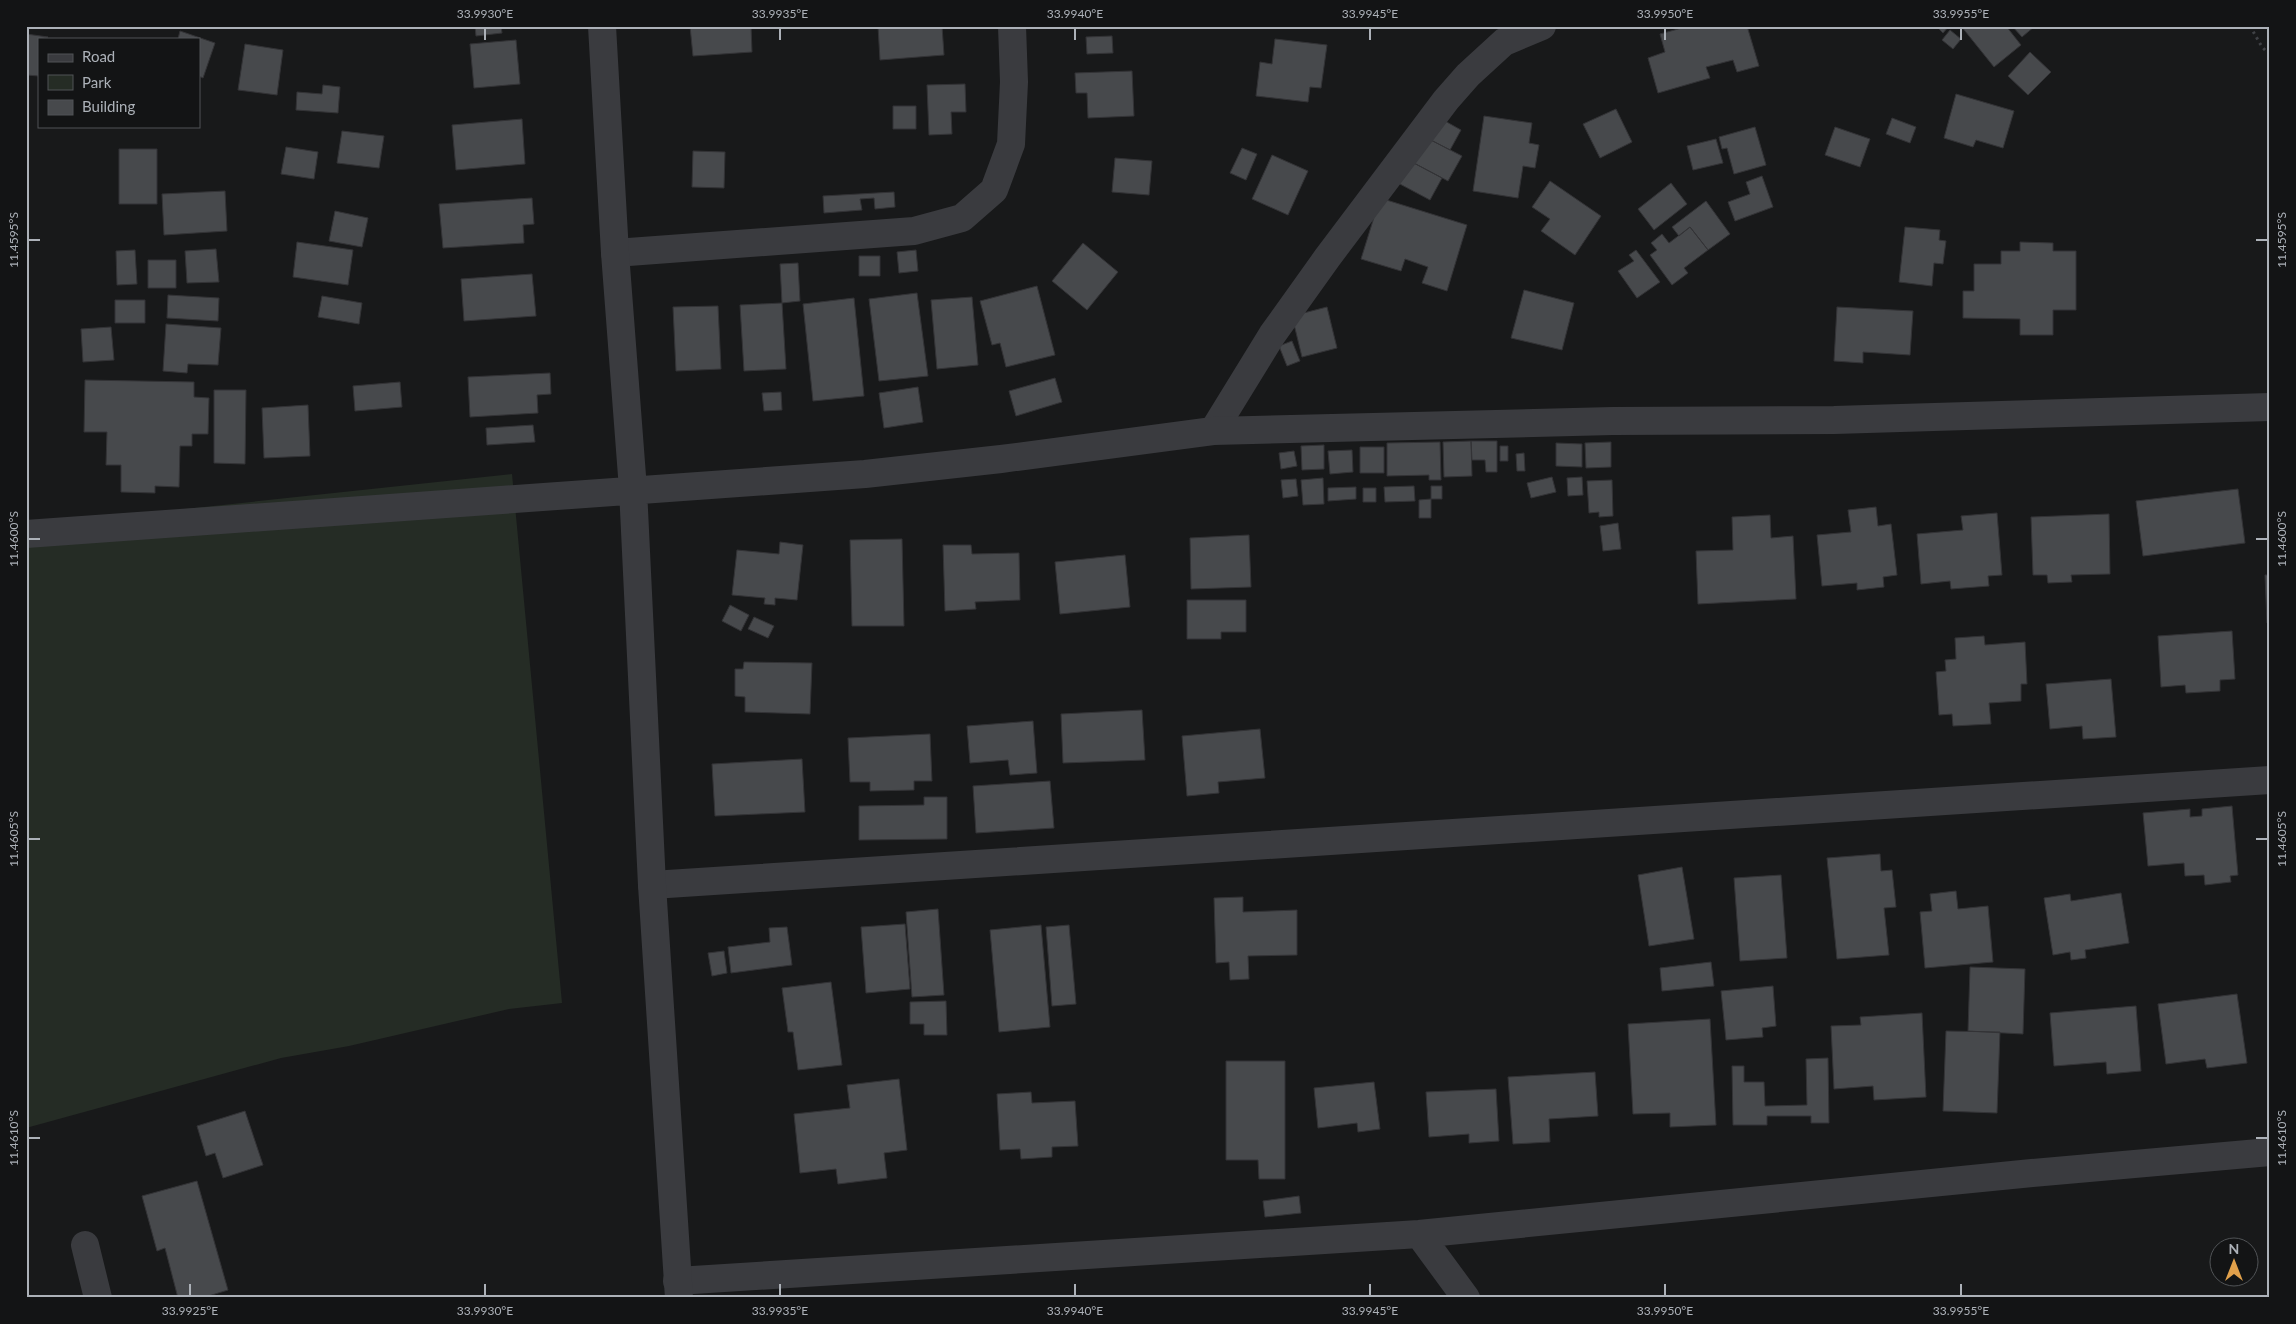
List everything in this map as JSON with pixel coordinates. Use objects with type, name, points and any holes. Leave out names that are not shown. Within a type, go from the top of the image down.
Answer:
[{"type":"street","points":[[602,26],[615,253],[633,489],[652,885],[678,1290],[1419,1234],[2012,1175],[2270,1152]]},
{"type":"street","points":[[615,253],[914,231],[962,218],[994,190],[1012,144],[1014,82],[1012,26]]},
{"type":"street","points":[[1213,430],[1272,335],[1327,258],[1446,100],[1504,34],[1542,26]]},
{"type":"street","points":[[26,534],[893,471],[1213,430],[1613,421],[1834,420],[2270,407]]},
{"type":"street","points":[[652,885],[2270,780]]},
{"type":"street","points":[[1419,1234],[1466,1298]]},
{"type":"street","points":[[85,1246],[98,1298]]},
{"type":"path","points":[[2250,26],[2262,47],[2270,55]]},
{"type":"green space","points":[[512,474],[562,1003],[509,1009],[349,1046],[281,1058],[26,1128],[26,526]]},
{"type":"building","points":[[475,26],[501,26],[502,33],[476,36]]},
{"type":"building","points":[[690,26],[751,26],[752,52],[693,56]]},
{"type":"building","points":[[878,26],[942,26],[944,55],[880,60]]},
{"type":"building","points":[[1689,26],[1747,26],[1759,66],[1737,72],[1733,60],[1706,67],[1710,78],[1658,93],[1648,58],[1665,52],[1660,34]]},
{"type":"building","points":[[1936,26],[1949,26],[1943,33]]},
{"type":"building","points":[[1961,26],[2006,26],[2021,45],[1994,67]]},
{"type":"building","points":[[2012,26],[2035,26],[2022,37]]},
{"type":"building","points":[[1950,30],[1961,39],[1953,49],[1942,40]]},
{"type":"building","points":[[180,31],[215,43],[203,78],[200,76],[200,38],[178,38]]},
{"type":"building","points":[[26,34],[48,37],[38,38],[38,76],[26,75]]},
{"type":"building","points":[[1112,36],[1113,53],[1087,54],[1086,37]]},
{"type":"building","points":[[1275,39],[1327,45],[1321,88],[1310,87],[1308,102],[1256,96],[1260,62],[1272,64]]},
{"type":"building","points":[[516,40],[520,84],[474,88],[470,44]]},
{"type":"building","points":[[245,44],[283,50],[277,95],[238,90]]},
{"type":"building","points":[[2030,52],[2051,72],[2028,95],[2008,76]]},
{"type":"building","points":[[1132,71],[1134,116],[1088,118],[1087,93],[1076,93],[1075,73]]},
{"type":"building","points":[[965,84],[966,112],[951,112],[952,134],[929,135],[927,85]]},
{"type":"building","points":[[323,85],[340,87],[338,113],[296,110],[297,92],[322,94]]},
{"type":"building","points":[[1956,94],[2014,111],[2003,148],[1976,140],[1973,147],[1944,138]]},
{"type":"building","points":[[893,106],[916,106],[916,129],[893,129]]},
{"type":"building","points":[[1616,109],[1632,142],[1600,158],[1583,124]]},
{"type":"building","points":[[1436,116],[1461,130],[1450,150],[1425,137]]},
{"type":"building","points":[[1484,116],[1532,123],[1529,143],[1539,145],[1535,168],[1523,166],[1518,198],[1473,191]]},
{"type":"building","points":[[1892,118],[1916,127],[1910,143],[1886,134]]},
{"type":"building","points":[[522,119],[525,164],[456,170],[452,125]]},
{"type":"building","points":[[1755,127],[1766,165],[1734,174],[1727,148],[1722,149],[1719,137]]},
{"type":"building","points":[[1835,127],[1870,139],[1860,167],[1825,155]]},
{"type":"building","points":[[342,131],[384,136],[379,168],[337,163]]},
{"type":"building","points":[[1425,137],[1462,156],[1448,181],[1412,162]]},
{"type":"building","points":[[1716,139],[1723,163],[1693,170],[1687,146]]},
{"type":"building","points":[[286,147],[318,152],[314,179],[281,174]]},
{"type":"building","points":[[1242,148],[1257,154],[1246,180],[1230,173]]},
{"type":"building","points":[[119,149],[157,149],[157,204],[119,204]]},
{"type":"building","points":[[693,151],[725,152],[724,188],[692,187]]},
{"type":"building","points":[[1272,155],[1308,171],[1288,215],[1252,199]]},
{"type":"building","points":[[1115,158],[1152,161],[1149,195],[1112,192]]},
{"type":"building","points":[[1410,161],[1442,178],[1430,200],[1398,183]]},
{"type":"building","points":[[1762,176],[1773,207],[1735,221],[1728,202],[1750,194],[1746,182]]},
{"type":"building","points":[[1550,181],[1601,216],[1575,255],[1541,231],[1550,219],[1532,207]]},
{"type":"building","points":[[1671,183],[1687,204],[1654,230],[1638,209]]},
{"type":"building","points":[[225,191],[227,231],[164,235],[162,194]]},
{"type":"building","points":[[894,192],[895,207],[875,209],[874,198],[860,199],[862,210],[824,213],[823,196]]},
{"type":"building","points":[[532,198],[534,224],[523,225],[524,243],[443,248],[439,204]]},
{"type":"building","points":[[1380,198],[1467,225],[1447,291],[1422,283],[1428,267],[1405,259],[1401,271],[1361,259]]},
{"type":"building","points":[[1706,201],[1730,234],[1708,250],[1690,227],[1679,236],[1672,227]]},
{"type":"building","points":[[335,211],[368,218],[362,247],[329,241]]},
{"type":"building","points":[[1690,227],[1708,250],[1684,268],[1688,273],[1672,285],[1650,255],[1657,250],[1651,243],[1662,234],[1669,243]]},
{"type":"building","points":[[1905,227],[1940,230],[1939,240],[1946,241],[1943,264],[1934,263],[1932,286],[1899,282]]},
{"type":"building","points":[[297,242],[353,250],[348,285],[293,277]]},
{"type":"building","points":[[2020,242],[2053,243],[2053,251],[2076,251],[2076,310],[2053,310],[2053,335],[2020,335],[2020,319],[1963,318],[1963,291],[1974,291],[1974,264],[2001,264],[2001,251],[2020,251]]},
{"type":"building","points":[[1083,243],[1118,272],[1087,310],[1052,281]]},
{"type":"building","points":[[216,249],[219,282],[187,283],[185,251]]},
{"type":"building","points":[[135,250],[137,284],[117,285],[116,251]]},
{"type":"building","points":[[916,250],[918,271],[899,273],[897,252]]},
{"type":"building","points":[[1636,250],[1660,282],[1637,298],[1618,271],[1634,261],[1629,255]]},
{"type":"building","points":[[859,256],[880,256],[880,276],[859,276]]},
{"type":"building","points":[[148,260],[176,260],[176,288],[148,288]]},
{"type":"building","points":[[798,263],[800,301],[782,303],[780,264]]},
{"type":"building","points":[[532,274],[536,316],[464,321],[461,279]]},
{"type":"building","points":[[1037,286],[1055,355],[1006,367],[1000,343],[992,345],[980,301]]},
{"type":"building","points":[[1524,290],[1574,303],[1562,350],[1511,338]]},
{"type":"building","points":[[917,293],[928,376],[879,381],[869,299]]},
{"type":"building","points":[[168,295],[219,298],[218,321],[167,318]]},
{"type":"building","points":[[322,296],[362,303],[359,324],[318,317]]},
{"type":"building","points":[[972,297],[978,365],[937,369],[931,300]]},
{"type":"building","points":[[854,298],[864,396],[813,401],[803,304]]},
{"type":"building","points":[[115,300],[145,300],[145,323],[115,323]]},
{"type":"building","points":[[782,303],[786,369],[744,371],[740,305]]},
{"type":"building","points":[[718,306],[721,369],[676,371],[673,307]]},
{"type":"building","points":[[1327,307],[1337,348],[1302,357],[1292,316]]},
{"type":"building","points":[[1837,307],[1913,311],[1910,355],[1863,352],[1863,363],[1834,361]]},
{"type":"building","points":[[166,324],[221,328],[218,365],[188,364],[187,373],[163,371]]},
{"type":"building","points":[[111,327],[114,360],[83,362],[81,329]]},
{"type":"building","points":[[1292,341],[1300,361],[1287,366],[1279,346]]},
{"type":"building","points":[[550,373],[551,394],[537,395],[538,413],[470,417],[468,377]]},
{"type":"building","points":[[1055,378],[1062,402],[1016,416],[1009,391]]},
{"type":"building","points":[[85,380],[194,382],[194,397],[209,398],[208,434],[192,434],[192,446],[180,446],[179,487],[155,486],[155,493],[121,492],[121,465],[106,465],[107,432],[84,432]]},
{"type":"building","points":[[400,382],[402,407],[355,411],[353,386]]},
{"type":"building","points":[[918,387],[923,422],[884,428],[879,393]]},
{"type":"building","points":[[214,390],[246,390],[245,464],[214,463]]},
{"type":"building","points":[[781,392],[782,410],[764,411],[762,393]]},
{"type":"building","points":[[308,405],[310,456],[264,458],[262,408]]},
{"type":"building","points":[[533,425],[535,442],[487,445],[486,428]]},
{"type":"building","points":[[1471,441],[1472,476],[1444,477],[1443,442]]},
{"type":"building","points":[[1471,441],[1497,441],[1497,472],[1486,472],[1485,460],[1472,460]]},
{"type":"building","points":[[1440,442],[1441,480],[1429,480],[1429,475],[1387,476],[1387,443]]},
{"type":"building","points":[[1611,442],[1611,467],[1586,468],[1585,443]]},
{"type":"building","points":[[1556,443],[1582,444],[1582,467],[1556,466]]},
{"type":"building","points":[[1324,445],[1324,469],[1302,470],[1301,446]]},
{"type":"building","points":[[1500,446],[1508,446],[1508,461],[1500,461]]},
{"type":"building","points":[[1360,447],[1384,447],[1384,473],[1360,473]]},
{"type":"building","points":[[1352,450],[1353,472],[1330,474],[1328,451]]},
{"type":"building","points":[[1294,451],[1297,466],[1281,469],[1279,453]]},
{"type":"building","points":[[1524,453],[1525,471],[1517,471],[1516,454]]},
{"type":"building","points":[[1552,477],[1556,492],[1531,498],[1527,483]]},
{"type":"building","points":[[1582,477],[1583,495],[1568,496],[1567,478]]},
{"type":"building","points":[[1323,478],[1324,504],[1303,505],[1301,480]]},
{"type":"building","points":[[1296,479],[1298,496],[1283,498],[1281,480]]},
{"type":"building","points":[[1612,480],[1613,516],[1599,517],[1599,512],[1589,513],[1587,481]]},
{"type":"building","points":[[1414,486],[1415,501],[1385,502],[1384,487]]},
{"type":"building","points":[[1431,486],[1442,486],[1442,499],[1431,499]]},
{"type":"building","points":[[1356,487],[1356,499],[1328,501],[1328,488]]},
{"type":"building","points":[[1363,488],[1376,488],[1376,502],[1363,502]]},
{"type":"building","points":[[2238,489],[2245,543],[2143,556],[2136,501]]},
{"type":"building","points":[[1431,499],[1431,518],[1419,518],[1419,500]]},
{"type":"building","points":[[1876,507],[1878,526],[1891,524],[1897,575],[1883,577],[1884,587],[1857,590],[1857,583],[1822,586],[1817,535],[1851,532],[1848,510]]},
{"type":"building","points":[[1997,513],[2002,575],[1988,576],[1989,586],[1951,589],[1950,581],[1921,584],[1917,534],[1963,530],[1961,516]]},
{"type":"building","points":[[2109,514],[2110,574],[2071,575],[2072,582],[2048,583],[2047,575],[2033,575],[2031,517]]},
{"type":"building","points":[[1770,515],[1771,538],[1793,536],[1796,599],[1698,604],[1696,551],[1733,550],[1732,517]]},
{"type":"building","points":[[1618,523],[1621,549],[1603,551],[1600,526]]},
{"type":"building","points":[[1249,535],[1251,587],[1191,589],[1190,538]]},
{"type":"building","points":[[902,539],[904,626],[852,626],[850,540]]},
{"type":"building","points":[[780,542],[803,545],[797,600],[775,598],[775,605],[764,604],[765,598],[732,595],[737,550],[779,554]]},
{"type":"building","points":[[943,545],[971,545],[972,554],[1019,553],[1020,600],[975,602],[976,609],[945,611]]},
{"type":"building","points":[[1125,555],[1130,607],[1060,614],[1055,562]]},
{"type":"building","points":[[2265,575],[2270,575],[2270,623],[2267,623]]},
{"type":"building","points":[[1187,600],[1246,600],[1246,632],[1221,632],[1221,639],[1187,639]]},
{"type":"building","points":[[730,605],[749,615],[741,631],[722,621]]},
{"type":"building","points":[[754,617],[774,626],[768,638],[748,629]]},
{"type":"building","points":[[2232,631],[2235,679],[2220,680],[2220,691],[2186,693],[2185,685],[2161,687],[2158,636]]},
{"type":"building","points":[[1984,636],[1985,645],[2025,642],[2027,684],[2021,684],[2021,701],[1989,703],[1991,724],[1953,726],[1952,714],[1939,715],[1936,672],[1946,671],[1945,660],[1956,659],[1955,638]]},
{"type":"building","points":[[744,662],[812,663],[810,714],[745,712],[745,697],[735,696],[735,669],[743,669]]},
{"type":"building","points":[[2111,679],[2116,737],[2083,739],[2082,726],[2050,729],[2046,684]]},
{"type":"building","points":[[1142,710],[1145,760],[1063,763],[1061,714]]},
{"type":"building","points":[[1033,721],[1037,773],[1010,775],[1008,760],[970,763],[967,726]]},
{"type":"building","points":[[1260,729],[1265,778],[1218,782],[1219,793],[1187,796],[1182,736]]},
{"type":"building","points":[[930,734],[932,781],[914,781],[914,790],[870,791],[870,782],[850,782],[848,738]]},
{"type":"building","points":[[802,759],[805,812],[715,816],[712,764]]},
{"type":"building","points":[[1050,781],[1054,828],[976,833],[973,786]]},
{"type":"building","points":[[924,797],[947,797],[947,839],[859,840],[859,806],[924,805]]},
{"type":"building","points":[[2232,806],[2238,875],[2230,876],[2231,882],[2205,885],[2204,875],[2185,876],[2184,863],[2148,866],[2143,813],[2190,809],[2190,817],[2202,816],[2202,809]]},
{"type":"building","points":[[1880,854],[1881,871],[1892,870],[1896,907],[1884,908],[1889,955],[1837,959],[1827,858]]},
{"type":"building","points":[[1682,867],[1694,939],[1649,946],[1638,875]]},
{"type":"building","points":[[1781,875],[1787,958],[1740,961],[1734,878]]},
{"type":"building","points":[[1956,891],[1958,909],[1988,906],[1993,962],[1925,968],[1920,912],[1932,911],[1930,894]]},
{"type":"building","points":[[2121,893],[2129,943],[2085,950],[2086,958],[2071,960],[2070,952],[2053,955],[2044,898],[2070,894],[2071,901]]},
{"type":"building","points":[[1243,897],[1243,912],[1297,910],[1297,955],[1248,956],[1249,979],[1230,980],[1229,962],[1216,963],[1214,898]]},
{"type":"building","points":[[938,909],[944,995],[912,997],[906,912]]},
{"type":"building","points":[[905,924],[910,989],[866,993],[861,927]]},
{"type":"building","points":[[1041,925],[1050,1027],[999,1032],[990,930]]},
{"type":"building","points":[[1069,925],[1076,1004],[1052,1006],[1046,927]]},
{"type":"building","points":[[787,927],[792,965],[731,973],[728,947],[770,942],[769,928]]},
{"type":"building","points":[[724,951],[727,973],[712,976],[708,953]]},
{"type":"building","points":[[1711,962],[1714,986],[1662,991],[1660,968]]},
{"type":"building","points":[[1970,967],[2025,969],[2023,1034],[1968,1031]]},
{"type":"building","points":[[831,982],[842,1065],[798,1070],[793,1032],[788,1032],[782,988]]},
{"type":"building","points":[[1773,986],[1776,1026],[1762,1028],[1763,1037],[1726,1040],[1721,991]]},
{"type":"building","points":[[2237,994],[2247,1063],[2207,1068],[2205,1059],[2166,1064],[2158,1004]]},
{"type":"building","points":[[946,1001],[947,1035],[924,1035],[924,1024],[910,1024],[910,1002]]},
{"type":"building","points":[[2136,1006],[2141,1071],[2107,1074],[2106,1062],[2054,1066],[2050,1013]]},
{"type":"building","points":[[1922,1013],[1926,1097],[1874,1100],[1873,1086],[1834,1089],[1831,1026],[1861,1025],[1860,1017]]},
{"type":"building","points":[[1710,1019],[1716,1125],[1670,1127],[1670,1113],[1633,1114],[1628,1024]]},
{"type":"building","points":[[1946,1031],[2000,1032],[1997,1113],[1943,1111]]},
{"type":"building","points":[[1828,1058],[1829,1123],[1811,1123],[1811,1116],[1767,1116],[1767,1125],[1733,1125],[1732,1066],[1744,1066],[1744,1082],[1764,1082],[1765,1106],[1807,1105],[1806,1059]]},
{"type":"building","points":[[1226,1061],[1285,1061],[1285,1179],[1259,1179],[1258,1160],[1226,1160]]},
{"type":"building","points":[[1595,1072],[1598,1116],[1549,1119],[1550,1142],[1513,1144],[1508,1077]]},
{"type":"building","points":[[899,1079],[907,1150],[884,1153],[887,1178],[838,1184],[836,1169],[800,1173],[794,1114],[850,1108],[847,1085]]},
{"type":"building","points":[[1374,1082],[1380,1129],[1358,1132],[1357,1123],[1318,1128],[1314,1088]]},
{"type":"building","points":[[1496,1089],[1499,1141],[1469,1143],[1469,1134],[1429,1137],[1426,1092]]},
{"type":"building","points":[[1031,1092],[1032,1103],[1075,1101],[1078,1146],[1052,1147],[1052,1157],[1021,1159],[1020,1149],[1000,1150],[997,1094]]},
{"type":"building","points":[[245,1111],[263,1165],[223,1178],[215,1153],[206,1156],[197,1126]]},
{"type":"building","points":[[197,1181],[228,1290],[202,1298],[178,1298],[165,1248],[157,1251],[142,1196]]},
{"type":"building","points":[[1299,1196],[1301,1213],[1265,1217],[1263,1201]]}]
